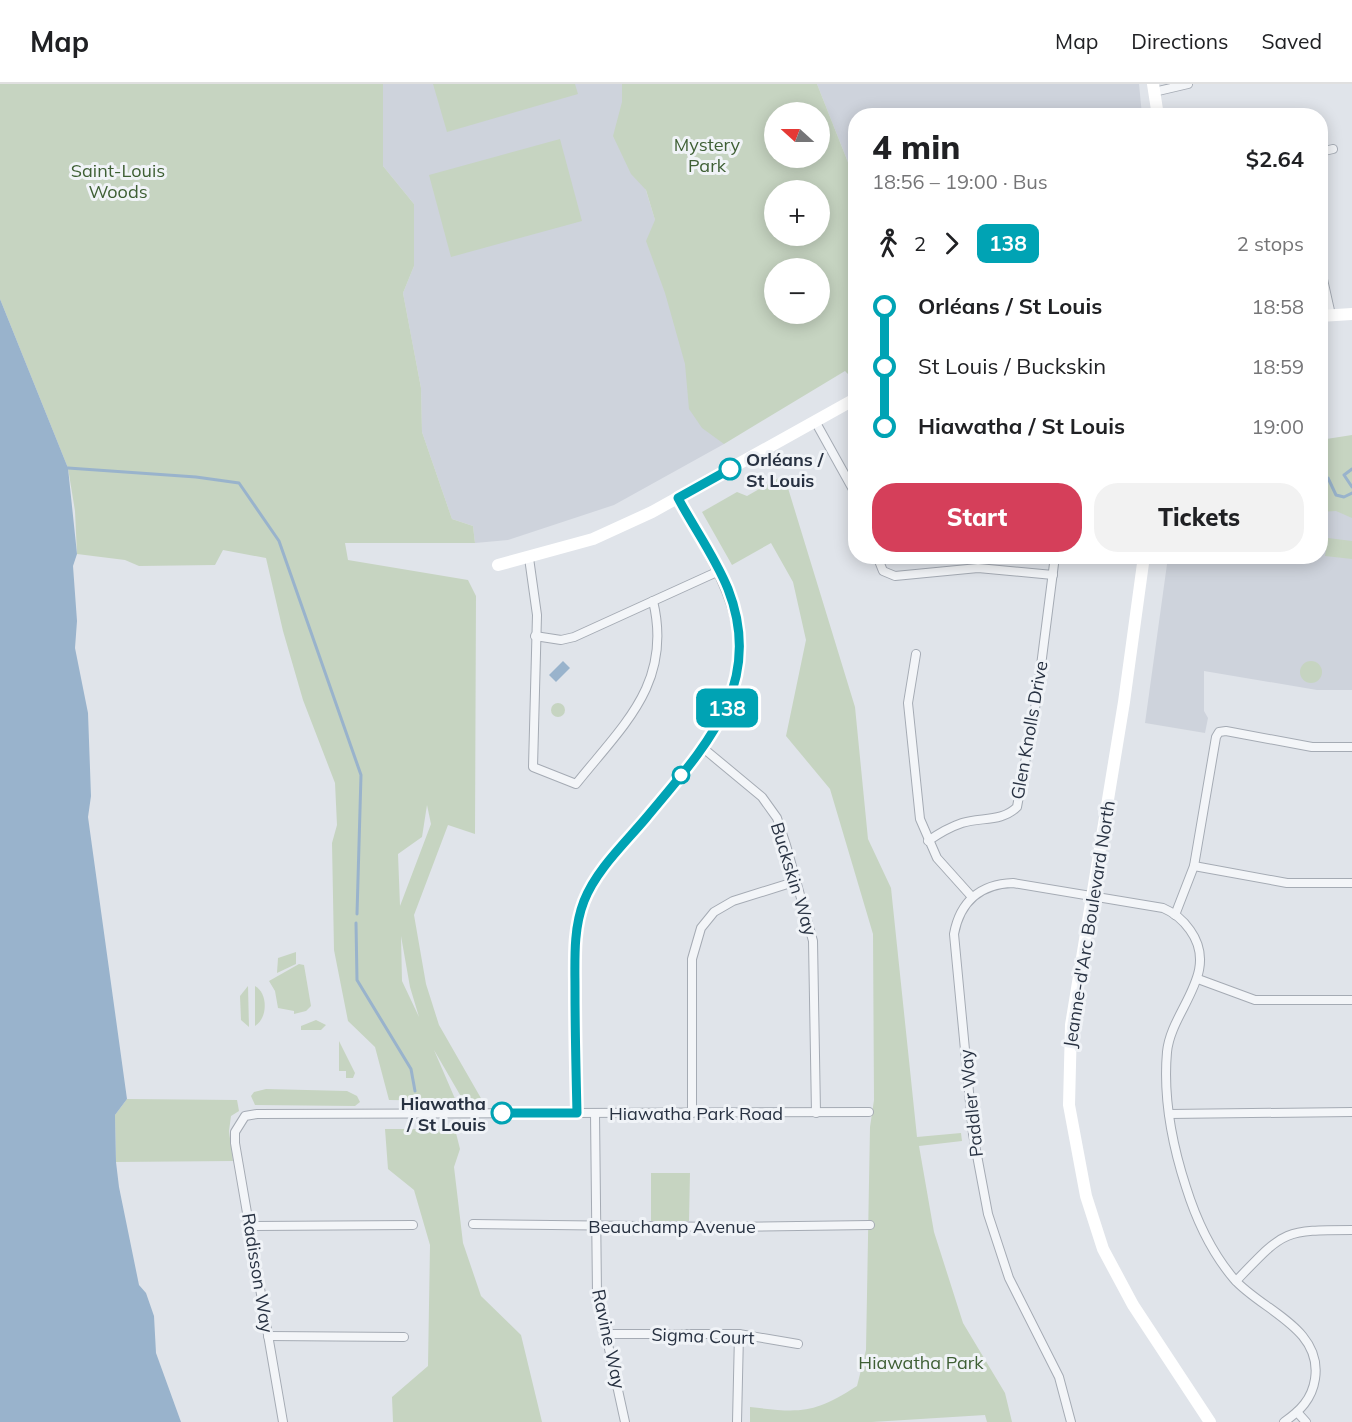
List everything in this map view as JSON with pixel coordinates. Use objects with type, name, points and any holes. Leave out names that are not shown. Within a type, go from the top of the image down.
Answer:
[{"type":"main road","points":[[1154,88],[1157,108]]},
{"type":"main road","points":[[1328,316],[1352,314]]},
{"type":"main road","points":[[498,565],[593,539],[678,498],[848,403]]},
{"type":"main road","name":"Jeanne-d'Arc Boulevard North","points":[[1143,564],[1139,604],[1071,1025],[1069,1105],[1086,1196],[1103,1249],[1133,1305],[1201,1404],[1210,1422]]},
{"type":"main road","name":"Jeanne-d'Arc Boulevard North","points":[[1201,1404],[1219,1422]]},
{"type":"street","points":[[1154,88],[1188,84]]},
{"type":"street","points":[[1328,150],[1333,149]]},
{"type":"street","points":[[815,421],[848,480]]},
{"type":"street","points":[[577,1113],[575,939],[584,900],[601,873],[704,748],[726,711],[738,670],[738,628],[734,608],[719,571],[678,498]]},
{"type":"street","points":[[529,558],[537,615],[533,767],[576,784],[631,715],[656,668],[659,648],[653,601]]},
{"type":"street","points":[[880,564],[883,571],[895,576],[978,568],[1053,575]]},
{"type":"street","name":"Glen Knolls Drive","points":[[928,841],[962,823],[1002,817],[1010,814],[1017,807],[1036,697],[1054,564]]},
{"type":"street","points":[[535,636],[561,640],[574,637],[719,571]]},
{"type":"street","points":[[916,654],[908,703],[920,819],[928,841],[943,866],[972,897],[991,886],[1012,883],[1163,908],[1184,921],[1199,944],[1201,966],[1198,979],[1169,1041],[1166,1071],[1169,1114],[1178,1161],[1195,1211],[1219,1258],[1236,1281],[1301,1334],[1312,1352],[1316,1373],[1314,1384],[1306,1402],[1284,1422]]},
{"type":"street","points":[[1175,915],[1194,866],[1219,732],[1226,731],[1312,747],[1352,747]]},
{"type":"street","name":"Buckskin Way","points":[[704,748],[770,807],[777,818],[797,881],[811,929],[815,962],[816,1113]]},
{"type":"street","points":[[1194,866],[1287,883],[1352,883]]},
{"type":"street","points":[[692,1113],[692,959],[701,928],[714,912],[733,900],[797,881]]},
{"type":"street","name":"Paddler Way","points":[[972,897],[960,913],[954,933],[980,1177],[988,1214],[1009,1278],[1059,1377],[1071,1422]]},
{"type":"street","points":[[1198,979],[1255,1000],[1352,1000]]},
{"type":"street","name":"Hiawatha Park Road","points":[[238,1125],[245,1116],[257,1114],[869,1112]]},
{"type":"street","points":[[1169,1114],[1352,1112]]},
{"type":"street","name":"Ravine Way","points":[[596,1113],[596,1226],[599,1270],[597,1294],[625,1422]]},
{"type":"street","name":"Radisson Way","points":[[238,1125],[235,1143],[283,1422]]},
{"type":"street","name":"Beauchamp Avenue","points":[[473,1224],[870,1225]]},
{"type":"street","points":[[250,1226],[413,1225]]},
{"type":"street","points":[[1236,1281],[1274,1242],[1285,1235],[1297,1231],[1352,1230]]},
{"type":"street","name":"Sigma Court","points":[[606,1334],[739,1334],[798,1344]]},
{"type":"street","points":[[737,1422],[739,1334]]},
{"type":"street","points":[[268,1336],[404,1337]]},
{"type":"street","points":[[1297,1412],[1306,1422]]},
{"type":"shaded area","points":[[383,84],[631,84],[640,171],[724,444],[614,505],[508,540],[475,543],[473,526],[452,519],[422,432],[421,388],[403,293],[414,266],[414,204],[383,166]]},
{"type":"shaded area","points":[[817,84],[1139,84],[1141,108],[848,108],[848,162],[830,117],[830,102],[824,102]]},
{"type":"shaded area","points":[[1352,508],[1352,690],[1317,690],[1204,671],[1204,711],[1208,718],[1205,733],[1145,723],[1167,564],[1328,564],[1328,511]]},
{"type":"green space","name":"Saint-Louis Woods","points":[[0,84],[383,84],[383,166],[414,204],[414,266],[403,293],[421,388],[422,432],[452,519],[473,526],[475,543],[345,543],[348,560],[468,580],[476,596],[475,834],[448,825],[414,915],[426,984],[439,1025],[482,1100],[463,1100],[434,1050],[456,1101],[389,1100],[375,1047],[348,1021],[334,950],[332,843],[337,825],[335,783],[303,700],[283,631],[266,558],[223,550],[215,565],[139,566],[125,560],[77,554],[75,511],[68,468],[0,299]],"holes":[[[427,805],[431,824],[400,906],[398,854],[422,837]],[[401,936],[410,987],[419,1017],[402,981]]]},
{"type":"green space","points":[[433,84],[575,84],[578,94],[447,132]]},
{"type":"green space","name":"Mystery Park","points":[[622,84],[817,84],[824,102],[764,102],[764,168],[830,168],[830,117],[848,162],[848,374],[845,371],[724,444],[702,428],[689,409],[685,364],[665,293],[646,241],[655,220],[646,190],[631,174],[613,136],[622,102]]},
{"type":"green space","points":[[560,139],[582,221],[451,257],[429,175]]},
{"type":"green space","points":[[1352,435],[1352,518],[1336,511],[1328,512],[1328,439]]},
{"type":"green space","name":"Hiawatha Park","points":[[784,475],[855,707],[868,839],[891,888],[917,1137],[961,1133],[962,1141],[919,1146],[934,1232],[963,1323],[1005,1393],[1012,1422],[987,1422],[985,1415],[872,1422],[750,1422],[750,1407],[795,1410],[817,1407],[857,1386],[866,1350],[870,1127],[874,1100],[873,934],[830,789],[786,736],[806,640],[793,582],[771,543],[732,565],[702,512],[737,492],[747,496]]},
{"type":"green space","points":[[1328,538],[1352,541],[1352,559],[1328,556]]},
{"type":"green space","points":[[1311,661],[1319,664],[1322,672],[1319,680],[1311,683],[1303,680],[1300,672],[1303,664]]},
{"type":"green space","points":[[558,703],[563,705],[565,710],[563,715],[558,717],[553,715],[551,710],[553,705]]},
{"type":"green space","points":[[296,952],[296,964],[277,973],[278,958]]},
{"type":"green space","points":[[299,964],[304,965],[311,1006],[306,1011],[294,1014],[294,1011],[278,1008],[275,991],[269,981]]},
{"type":"green space","points":[[248,986],[249,1027],[241,1020],[240,996]]},
{"type":"green space","points":[[255,986],[262,994],[265,1006],[262,1017],[255,1026]]},
{"type":"green space","points":[[316,1020],[326,1025],[321,1030],[301,1030],[301,1026]]},
{"type":"green space","points":[[339,1041],[355,1073],[353,1078],[346,1078],[346,1071],[339,1071]]},
{"type":"green space","points":[[266,1089],[347,1091],[357,1096],[360,1102],[355,1106],[255,1105],[251,1096],[254,1092]]},
{"type":"green space","points":[[127,1099],[237,1100],[239,1111],[231,1116],[229,1131],[233,1161],[116,1162],[115,1115]]},
{"type":"green space","points":[[385,1129],[455,1129],[460,1149],[454,1167],[463,1243],[481,1296],[521,1335],[542,1422],[393,1422],[392,1397],[428,1366],[430,1245],[414,1190],[388,1169]]},
{"type":"green space","points":[[651,1173],[690,1173],[689,1221],[651,1221]]},
{"type":"water","points":[[0,299],[68,468],[77,554],[73,566],[77,621],[75,648],[88,713],[91,796],[88,817],[127,1099],[115,1115],[116,1162],[139,1285],[146,1293],[154,1316],[156,1353],[181,1422],[0,1422]]},
{"type":"water","points":[[563,661],[570,668],[556,682],[549,675]]},
{"type":"waterway","points":[[68,468],[196,477],[239,483],[279,541],[361,775],[357,914]]},
{"type":"waterway","points":[[1352,469],[1344,475],[1352,487]]},
{"type":"waterway","points":[[1328,478],[1336,495],[1344,497],[1352,493]]},
{"type":"waterway","points":[[356,923],[357,980],[411,1069],[415,1091]]},
{"type":"bus line","name":"138","points":[[502,1113],[577,1113],[575,939],[584,900],[595,880],[704,748],[726,711],[738,670],[738,628],[734,608],[719,571],[678,498],[730,469]]},
{"type":"place","name":"Orléans / St Louis","points":[[730,469]]},
{"type":"place","name":"Hiawatha / St Louis","points":[[502,1113]]}]
